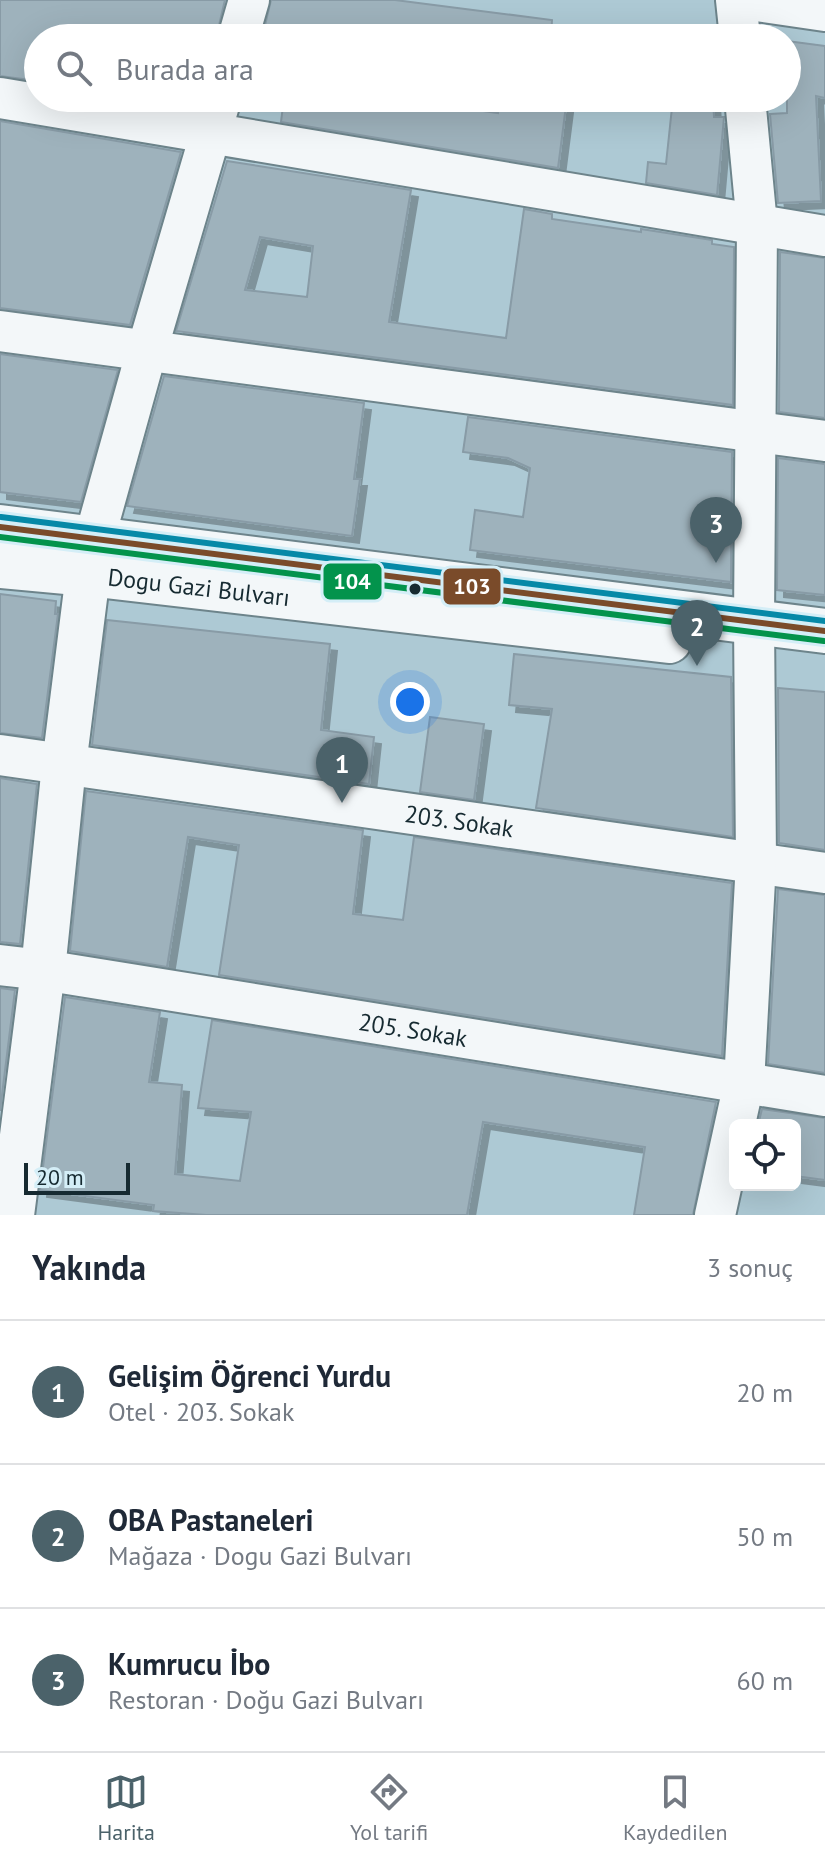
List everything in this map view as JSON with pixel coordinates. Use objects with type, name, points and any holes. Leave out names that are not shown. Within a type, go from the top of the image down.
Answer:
[{"type":"main road","points":[[0,527],[91,557],[755,636],[825,657]]},
{"type":"main road","points":[[15,1213],[64,765],[91,557]]},
{"type":"main road","name":"Dogu Gazi Bulvarı","points":[[0,566],[91,557]]},
{"type":"main road","points":[[755,636],[825,631]]},
{"type":"street","points":[[242,24],[249,0]]},
{"type":"street","points":[[736,0],[739,24]]},
{"type":"street","points":[[750,0],[825,11]]},
{"type":"street","points":[[0,98],[24,100]]},
{"type":"street","points":[[178,112],[216,115],[757,225],[825,236]]},
{"type":"street","points":[[715,1215],[744,1083],[756,862],[757,225],[746,112]]},
{"type":"street","points":[[91,557],[147,350],[216,115]]},
{"type":"street","points":[[0,331],[825,441]]},
{"type":"street","name":"203. Sokak","points":[[0,755],[825,873]]},
{"type":"street","name":"205. Sokak","points":[[0,965],[825,1096]]},
{"type":"building","points":[[0,0],[225,0],[219,24],[24,24],[24,79],[0,76]]},
{"type":"building","points":[[271,0],[395,0],[552,20],[552,24],[265,24]]},
{"type":"building","points":[[801,43],[825,46],[825,98],[816,96],[821,201],[778,203],[770,114],[801,112]]},
{"type":"building","points":[[282,112],[565,112],[558,168],[281,122]]},
{"type":"building","points":[[672,112],[714,112],[714,117],[724,117],[717,195],[646,183],[648,162],[666,164]]},
{"type":"building","points":[[0,121],[181,152],[130,325],[0,308]]},
{"type":"building","points":[[227,161],[411,190],[389,322],[506,338],[524,209],[552,214],[552,219],[641,232],[641,229],[712,240],[712,244],[734,247],[733,405],[176,331]],"holes":[[[260,237],[313,246],[307,297],[245,290]]]},
{"type":"building","points":[[780,252],[825,258],[825,418],[779,412]]},
{"type":"building","points":[[0,354],[118,370],[81,502],[0,492]]},
{"type":"building","points":[[164,376],[364,403],[354,479],[360,479],[352,536],[127,506]]},
{"type":"building","points":[[468,417],[732,452],[731,582],[470,550],[475,510],[523,517],[530,468],[508,458],[463,452]]},
{"type":"building","points":[[778,458],[825,464],[825,595],[777,590]]},
{"type":"building","points":[[0,594],[56,601],[55,614],[58,614],[42,738],[0,733]]},
{"type":"building","points":[[107,620],[330,644],[321,730],[374,737],[369,784],[92,745]]},
{"type":"building","points":[[514,654],[731,677],[733,837],[536,808],[552,709],[509,705]]},
{"type":"building","points":[[778,688],[825,692],[825,850],[779,843]]},
{"type":"building","points":[[430,717],[484,724],[474,800],[420,792]]},
{"type":"building","points":[[0,778],[37,784],[20,944],[0,942]]},
{"type":"building","points":[[86,791],[363,830],[353,914],[403,920],[414,837],[732,883],[722,1056],[219,975],[239,845],[188,837],[167,967],[70,951]]},
{"type":"building","points":[[778,889],[825,895],[825,1073],[768,1064]]},
{"type":"building","points":[[0,988],[15,990],[0,1111]]},
{"type":"building","points":[[65,997],[160,1012],[149,1082],[182,1085],[175,1174],[240,1181],[251,1112],[198,1108],[212,1020],[716,1102],[693,1215],[634,1215],[645,1147],[483,1122],[467,1215],[206,1215],[153,1211],[154,1205],[40,1190]]},
{"type":"building","points":[[762,1109],[825,1118],[825,1180],[801,1177],[801,1119],[760,1119]]},
{"type":"transit line","points":[[1,517],[825,621]]},
{"type":"transit line","name":"103","points":[[0,527],[825,631]]},
{"type":"transit line","name":"104","points":[[0,537],[824,641]]},
{"type":"place","name":"Kumrucu İbo","points":[[716,563]]},
{"type":"place","name":"OBA Pastaneleri","points":[[697,666]]},
{"type":"place","name":"Gelişim Öğrenci Yurdu","points":[[342,803]]}]
